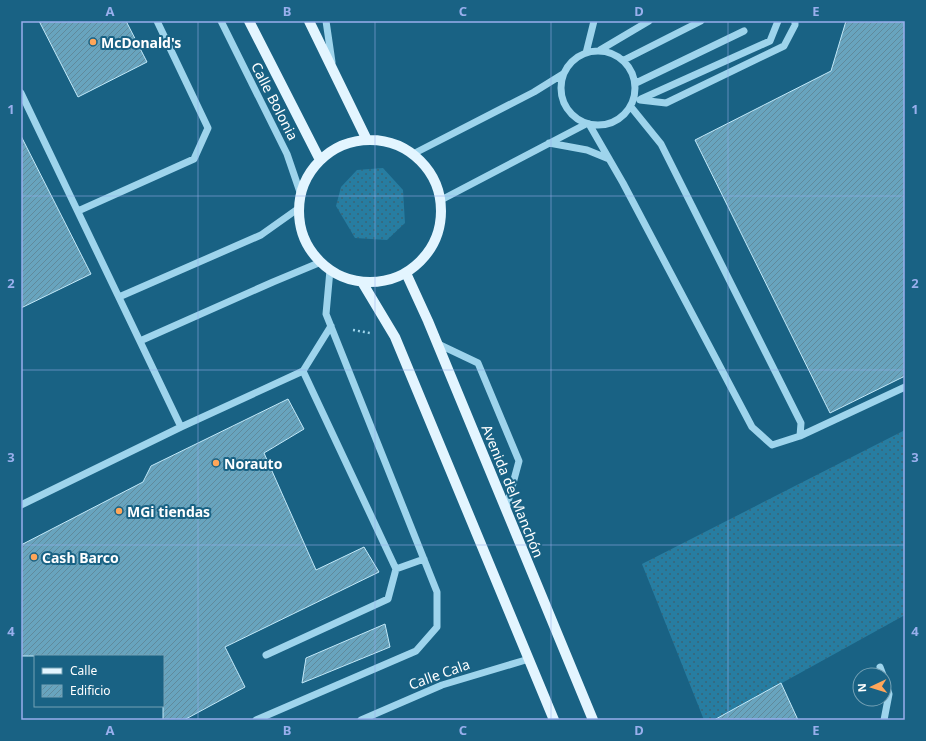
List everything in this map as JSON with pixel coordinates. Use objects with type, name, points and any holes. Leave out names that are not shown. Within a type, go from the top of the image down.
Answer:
[{"type":"main road","points":[[249,21],[320,160]]},
{"type":"main road","points":[[309,21],[367,140]]},
{"type":"main road","points":[[367,140],[391,143],[412,154],[426,167],[435,182],[440,200],[441,221],[435,242],[423,260],[406,273],[385,281],[362,282],[346,278],[330,270],[321,262],[312,251],[305,238],[300,223],[299,208],[301,196],[308,177],[320,160],[334,150],[350,143],[367,140]]},
{"type":"main road","name":"Avenida del Manchón","points":[[406,273],[438,344],[593,720]]},
{"type":"main road","points":[[362,282],[395,337],[554,720]]},
{"type":"street","points":[[78,211],[194,159],[208,128],[157,21]]},
{"type":"street","name":"Calle Bolonia","points":[[221,21],[287,154],[301,196]]},
{"type":"street","points":[[326,21],[333,70]]},
{"type":"street","points":[[586,53],[594,21]]},
{"type":"street","points":[[412,154],[534,92],[563,74],[572,61],[586,53],[600,50],[649,21]]},
{"type":"street","points":[[624,60],[701,21]]},
{"type":"street","points":[[563,74],[561,86],[562,98],[567,109],[575,118],[588,124],[599,126],[609,124],[617,121],[635,103],[770,41],[778,21]]},
{"type":"street","points":[[635,103],[666,103],[784,46],[795,25],[795,21]]},
{"type":"street","points":[[636,83],[744,31]]},
{"type":"street","points":[[600,50],[609,52],[624,60],[632,71],[636,83],[635,103],[662,144],[801,423],[800,436]]},
{"type":"street","points":[[21,93],[181,427]]},
{"type":"street","points":[[440,200],[588,124]]},
{"type":"street","points":[[588,124],[623,183],[752,427],[772,445],[800,436],[905,387]]},
{"type":"street","points":[[550,143],[587,150],[609,159]]},
{"type":"street","points":[[119,297],[261,235],[299,208]]},
{"type":"street","points":[[140,341],[321,262]]},
{"type":"street","points":[[256,720],[416,650],[437,627],[437,592],[326,314],[330,270]]},
{"type":"street","points":[[21,505],[181,427],[303,371],[331,326]]},
{"type":"street","points":[[438,344],[478,363],[519,461],[506,509]]},
{"type":"street","points":[[266,655],[388,599],[396,569],[303,371]]},
{"type":"street","points":[[396,569],[424,559]]},
{"type":"street","name":"Calle Cala","points":[[361,720],[442,685],[529,659]]},
{"type":"street","points":[[884,720],[886,707]]},
{"type":"shaded area","points":[[383,168],[403,190],[405,223],[387,240],[355,238],[336,206],[341,187],[357,170]]},
{"type":"shaded area","points":[[905,430],[905,615],[724,715],[710,720],[704,720],[642,564]]},
{"type":"building","name":"McDonald's","points":[[39,21],[126,21],[147,62],[78,97]]},
{"type":"building","points":[[846,21],[905,21],[905,376],[830,413],[695,140],[831,71]]},
{"type":"building","points":[[21,136],[91,274],[21,308]]},
{"type":"building","points":[[288,399],[304,429],[264,453],[316,570],[364,547],[379,572],[225,647],[245,687],[184,720],[163,720],[164,655],[21,656],[21,545],[143,482],[151,466]]},
{"type":"building","points":[[385,624],[390,647],[302,683],[306,658]]},
{"type":"building","points":[[781,683],[798,720],[714,720]]},
{"type":"place","name":"McDonald's","points":[[93,42]]},
{"type":"place","name":"Norauto","points":[[216,463]]},
{"type":"place","name":"MGi tiendas","points":[[119,511]]},
{"type":"place","name":"Cash Barco","points":[[34,557]]}]
